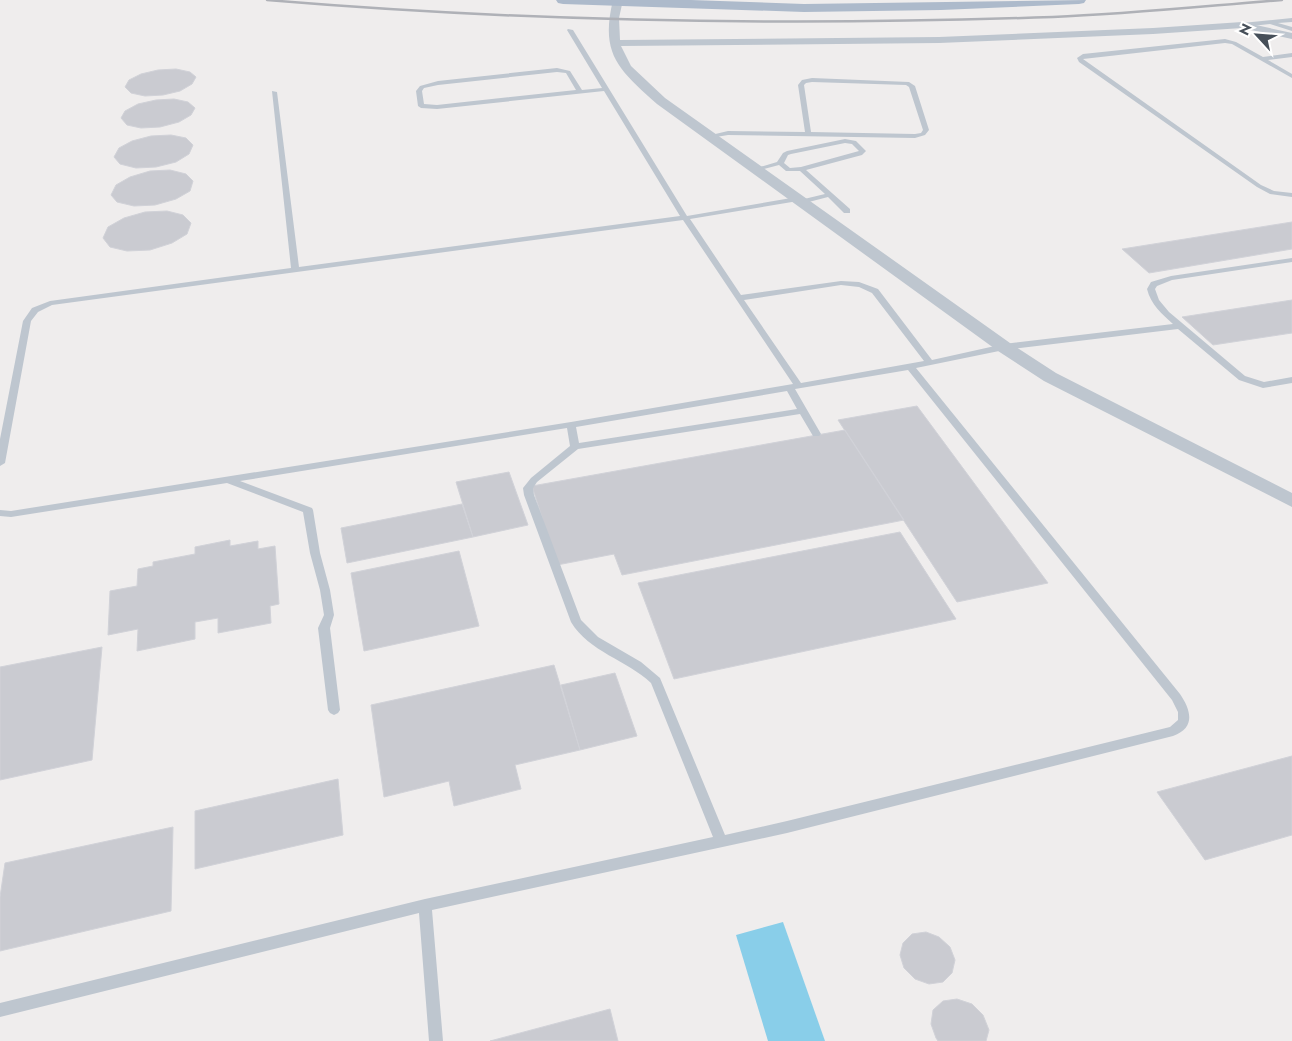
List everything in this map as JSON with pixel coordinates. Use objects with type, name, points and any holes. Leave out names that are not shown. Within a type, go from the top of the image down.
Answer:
[{"type":"main road","points":[[563,0],[812,8],[942,6],[1079,0]]},
{"type":"main road","points":[[765,0],[889,0]]},
{"type":"street","points":[[617,1],[612,27],[614,44],[622,62],[643,85],[710,136],[1004,347],[1050,377],[1292,501]]},
{"type":"street","points":[[614,44],[939,40],[1153,31],[1242,25],[1292,36]]},
{"type":"lane","points":[[1242,25],[1292,20]]},
{"type":"lane","points":[[1269,22],[1292,29]]},
{"type":"lane","points":[[570,30],[685,218],[739,298],[794,387],[802,411],[816,434]]},
{"type":"lane","points":[[1292,76],[1234,43],[1218,40],[1083,56],[1080,58],[1081,61],[1259,186],[1272,193],[1292,195]]},
{"type":"lane","points":[[1261,59],[1292,55]]},
{"type":"lane","points":[[580,92],[568,72],[557,70],[438,83],[422,87],[419,91],[421,106],[437,108],[580,92],[606,89]]},
{"type":"lane","points":[[710,136],[728,133],[915,136],[923,134],[926,130],[912,86],[907,83],[812,80],[804,81],[801,84],[808,134]]},
{"type":"lane","points":[[274,92],[295,270]]},
{"type":"lane","points":[[756,169],[780,163],[785,154],[789,152],[845,141],[854,142],[863,151],[860,154],[801,169],[788,170],[780,163]]},
{"type":"lane","points":[[801,169],[847,211]]},
{"type":"lane","points":[[0,463],[27,321],[34,310],[60,302],[685,218],[829,195]]},
{"type":"lane","points":[[1292,260],[1171,278],[1154,284],[1151,288],[1156,304],[1242,378],[1264,385],[1292,380]]},
{"type":"lane","points":[[739,298],[841,283],[855,283],[866,286],[875,291],[929,362]]},
{"type":"lane","points":[[0,514],[11,514],[571,425],[910,367],[1004,347],[1180,326]]},
{"type":"lane","points":[[0,1010],[426,906],[787,827],[1173,731],[1181,726],[1185,718],[1184,708],[910,367]]},
{"type":"lane","points":[[722,841],[656,681],[640,666],[584,634],[576,622],[528,488],[534,480],[575,447],[802,411]]},
{"type":"lane","points":[[571,425],[575,447]]},
{"type":"lane","points":[[228,480],[308,510],[315,553],[329,614],[324,628],[334,710]]},
{"type":"lane","points":[[426,906],[436,1041]]},
{"type":"water","points":[[783,922],[825,1041],[768,1041],[736,935]]},
{"type":"building","points":[[176,69],[190,72],[196,77],[192,84],[180,91],[163,95],[145,96],[131,93],[125,87],[129,80],[141,74],[158,70]]},
{"type":"building","points":[[174,99],[188,102],[195,108],[191,115],[179,122],[160,127],[141,128],[127,125],[121,118],[125,111],[138,104]]},
{"type":"building","points":[[171,135],[186,138],[193,145],[189,154],[176,162],[156,167],[136,168],[120,164],[114,157],[119,148],[132,141],[151,136]]},
{"type":"building","points":[[170,170],[186,174],[193,181],[190,191],[176,199],[155,205],[134,206],[117,202],[111,195],[116,185],[130,177],[150,171]]},
{"type":"building","points":[[167,211],[183,215],[191,223],[187,234],[172,243],[150,250],[127,251],[110,247],[103,238],[108,227],[124,218],[145,212]]},
{"type":"building","points":[[1292,222],[1292,249],[1149,273],[1122,249]]},
{"type":"building","points":[[1292,300],[1292,333],[1213,345],[1182,317]]},
{"type":"building","points":[[917,406],[1048,583],[957,602],[838,420]]},
{"type":"building","points":[[845,430],[904,520],[622,575],[614,554],[557,565],[532,486]]},
{"type":"building","points":[[509,472],[528,525],[473,537],[456,482]]},
{"type":"building","points":[[462,504],[473,537],[347,563],[341,528]]},
{"type":"building","points":[[900,532],[956,619],[674,679],[638,583]]},
{"type":"building","points":[[230,540],[230,546],[258,541],[258,549],[275,546],[279,604],[270,606],[271,623],[218,633],[218,618],[195,622],[195,639],[137,651],[138,629],[108,635],[110,591],[137,586],[138,569],[153,566],[153,562],[195,554],[195,547]]},
{"type":"building","points":[[459,551],[479,626],[364,651],[351,573]]},
{"type":"building","points":[[102,647],[92,760],[0,780],[0,667]]},
{"type":"building","points":[[554,665],[580,750],[515,765],[521,789],[454,806],[449,781],[384,797],[371,705]]},
{"type":"building","points":[[615,673],[637,736],[580,750],[561,685]]},
{"type":"building","points":[[1292,756],[1292,835],[1205,860],[1157,792]]},
{"type":"building","points":[[338,779],[343,835],[195,869],[195,811]]},
{"type":"building","points":[[173,827],[171,911],[0,951],[0,897],[5,863]]},
{"type":"building","points":[[926,932],[939,937],[950,947],[955,960],[952,973],[943,982],[929,984],[915,979],[904,968],[900,955],[903,943],[912,934]]},
{"type":"building","points":[[957,999],[972,1004],[983,1015],[989,1030],[986,1041],[938,1041],[931,1024],[933,1010],[943,1001]]},
{"type":"building","points":[[610,1009],[618,1041],[490,1041]]},
{"type":"railway","points":[[267,0],[463,13],[660,20],[758,21],[955,20],[1053,17],[1282,0]]}]
